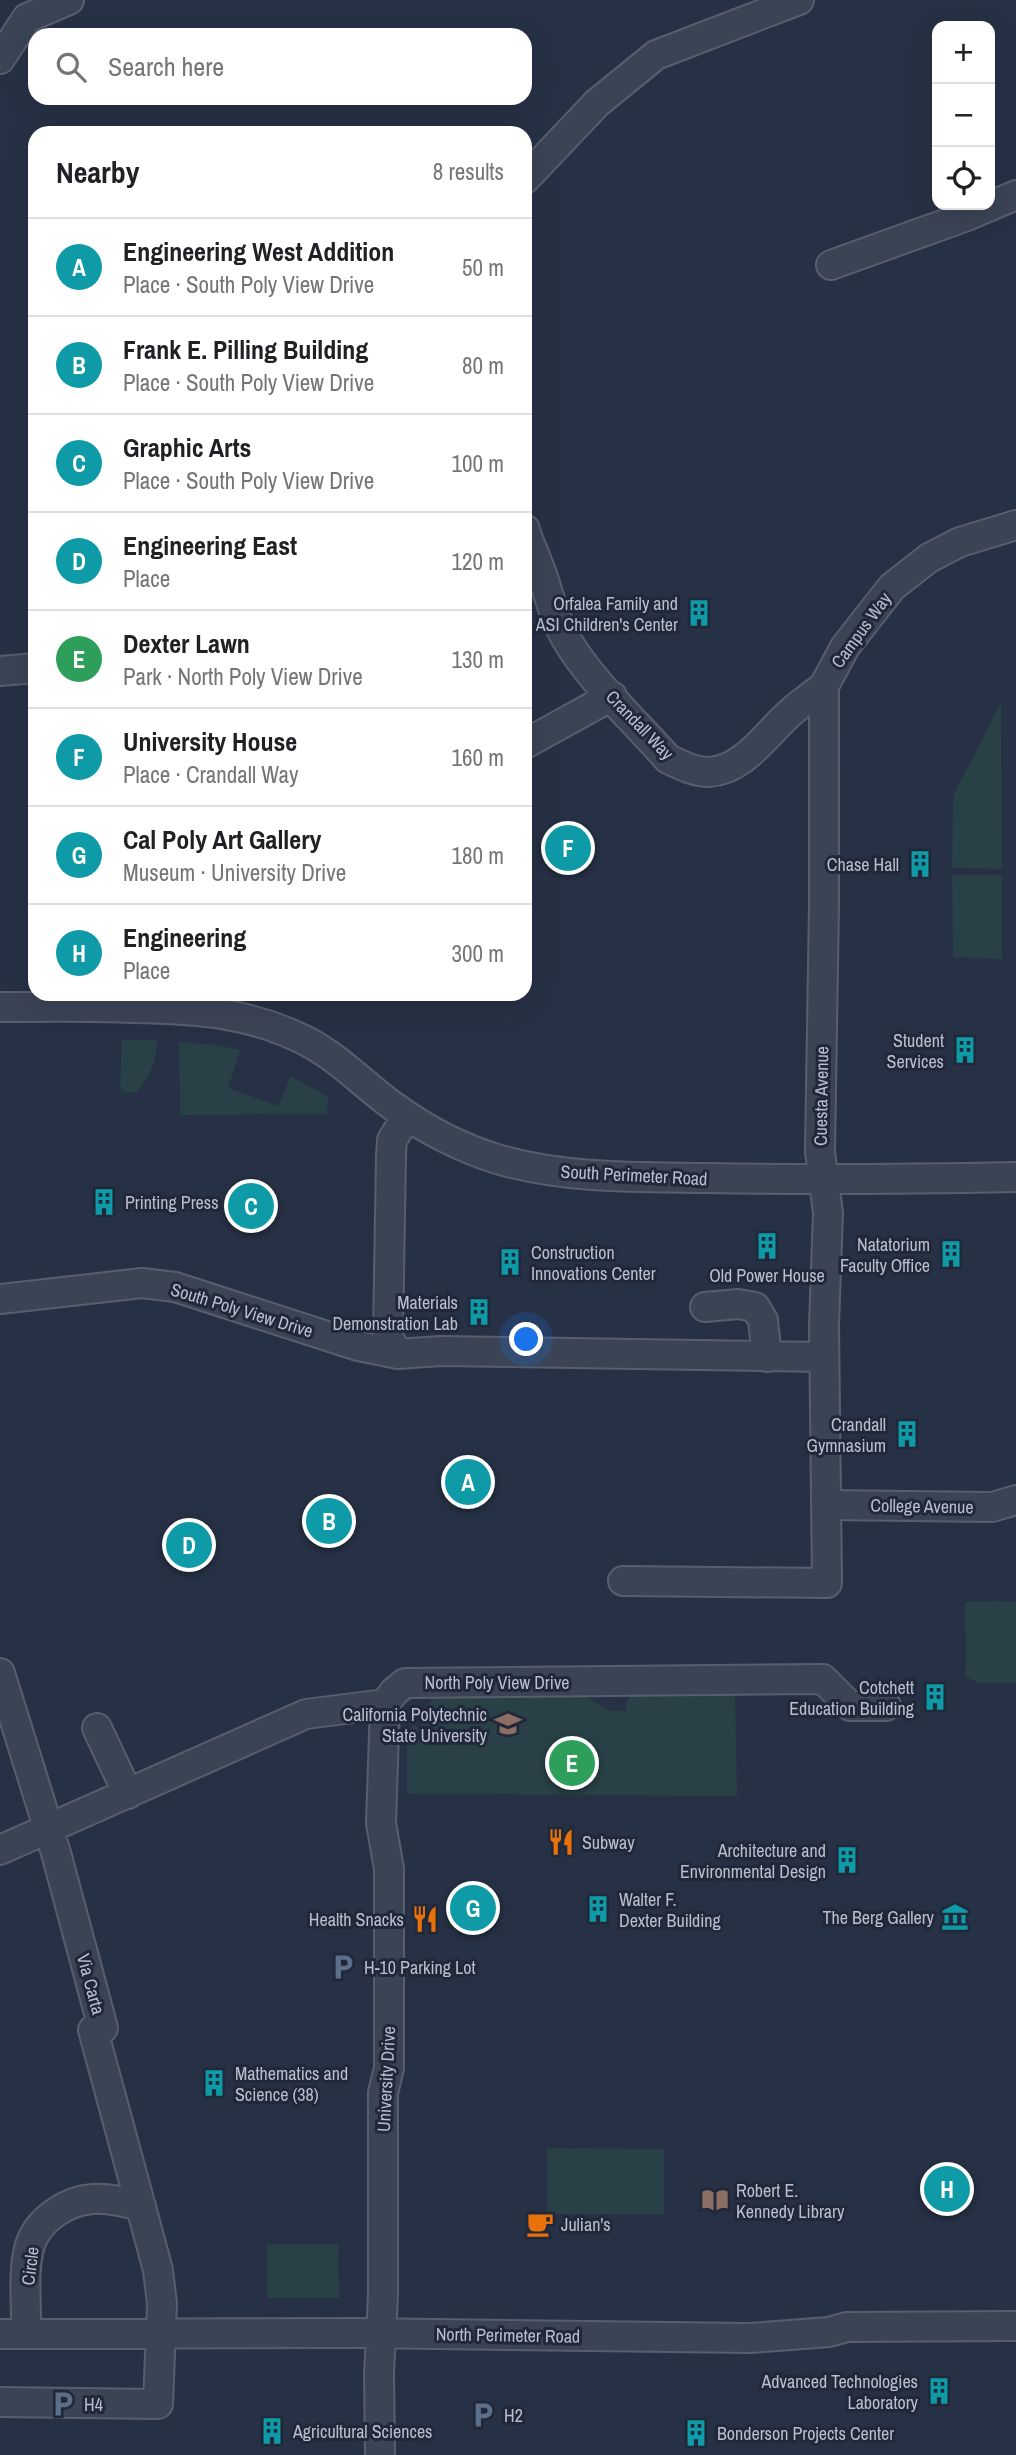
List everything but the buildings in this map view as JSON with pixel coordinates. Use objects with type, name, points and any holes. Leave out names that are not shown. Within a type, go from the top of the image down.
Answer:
[{"type":"street","points":[[0,60],[22,9],[69,0]]},
{"type":"street","points":[[532,172],[597,103],[656,55],[744,9],[799,0]]},
{"type":"street","points":[[831,265],[967,216],[1016,195]]},
{"type":"street","name":"Campus Way","points":[[824,686],[845,647],[892,587],[939,552],[960,542],[1016,525]]},
{"type":"street","name":"Crandall Way","points":[[532,551],[538,562],[553,613],[577,656],[668,759],[687,768],[708,772],[742,760],[790,713],[824,686]]},
{"type":"street","points":[[0,671],[28,669]]},
{"type":"street","name":"Cuesta Avenue","points":[[623,1581],[827,1583],[824,1357],[828,1213],[820,1152],[824,686]]},
{"type":"street","points":[[532,740],[611,696]]},
{"type":"street","name":"South Perimeter Road","points":[[0,1007],[211,1011],[274,1026],[309,1043],[345,1066],[407,1116],[477,1151],[540,1169],[592,1176],[824,1180],[1016,1177]]},
{"type":"street","points":[[398,1354],[388,1337],[391,1155],[392,1140],[407,1116]]},
{"type":"street","name":"South Poly View Drive","points":[[0,1299],[142,1283],[175,1287],[358,1346],[398,1354],[440,1351],[824,1357]]},
{"type":"street","points":[[705,1307],[738,1304],[755,1307],[763,1320],[767,1357]]},
{"type":"street","name":"College Avenue","points":[[827,1505],[992,1507],[1016,1500]]},
{"type":"street","name":"Via Carta","points":[[0,1673],[48,1829],[103,2028],[93,2030],[158,2270],[162,2304],[158,2404],[0,2402]]},
{"type":"street","name":"North Poly View Drive","points":[[385,1704],[405,1683],[823,1679],[850,1706],[886,1706]]},
{"type":"street","points":[[0,1850],[306,1714],[385,1704]]},
{"type":"street","name":"University Drive","points":[[380,2455],[383,2093],[389,2068],[389,1869],[383,1837],[385,1704]]},
{"type":"street","points":[[97,1728],[128,1794]]},
{"type":"street","name":"Circle","points":[[13,2333],[30,2245],[40,2225],[57,2211],[90,2199],[113,2199],[141,2206]]},
{"type":"street","name":"North Perimeter Road","points":[[13,2333],[382,2333],[750,2338],[829,2332],[847,2327],[1016,2326]]},
{"type":"green space","points":[[1001,703],[1002,869],[952,868],[953,796]]},
{"type":"green space","points":[[952,875],[1002,875],[1002,959],[953,957]]},
{"type":"green space","points":[[122,1040],[157,1040],[152,1068],[136,1092],[126,1093],[120,1087]]},
{"type":"green space","points":[[179,1042],[240,1050],[228,1088],[278,1106],[291,1076],[328,1097],[327,1114],[180,1115]]},
{"type":"green space","points":[[965,1602],[1016,1602],[1016,1683],[979,1683],[966,1677]]},
{"type":"green space","points":[[580,1693],[610,1711],[625,1711],[627,1700],[634,1693],[735,1693],[737,1796],[407,1794],[407,1733],[413,1725],[420,1728],[431,1701],[445,1694]]},
{"type":"green space","points":[[547,2148],[664,2149],[664,2214],[547,2214]]},
{"type":"green space","points":[[267,2244],[338,2244],[339,2298],[267,2298]]},
{"type":"place","name":"Orfalea Family and ASI Children's Center","points":[[699,613]]},
{"type":"place","name":"University House","points":[[568,848]]},
{"type":"place","name":"Chase Hall","points":[[920,864]]},
{"type":"place","name":"Student Services","points":[[965,1050]]},
{"type":"place","name":"Printing Press","points":[[104,1202]]},
{"type":"place","name":"Graphic Arts","points":[[251,1206]]},
{"type":"place","name":"Old Power House","points":[[767,1246]]},
{"type":"place","name":"Natatorium Faculty Office","points":[[951,1254]]},
{"type":"place","name":"Construction Innovations Center","points":[[510,1262]]},
{"type":"place","name":"Materials Demonstration Lab","points":[[479,1312]]},
{"type":"place","name":"Crandall Gymnasium","points":[[907,1434]]},
{"type":"place","name":"Engineering West Addition","points":[[468,1482]]},
{"type":"place","name":"Frank E. Pilling Building","points":[[329,1521]]},
{"type":"place","name":"Engineering East","points":[[189,1545]]},
{"type":"place","name":"Cotchett Education Building","points":[[935,1697]]},
{"type":"place","name":"California Polytechnic State University","points":[[508,1724]]},
{"type":"place","name":"Dexter Lawn","points":[[572,1763]]},
{"type":"place","name":"Subway","points":[[561,1842]]},
{"type":"place","name":"Architecture and Environmental Design","points":[[847,1860]]},
{"type":"place","name":"Cal Poly Art Gallery","points":[[473,1908]]},
{"type":"place","name":"Walter F. Dexter Building","points":[[598,1909]]},
{"type":"place","name":"The Berg Gallery","points":[[955,1917]]},
{"type":"place","name":"Health Snacks","points":[[425,1919]]},
{"type":"place","name":"H-10 Parking Lot","points":[[343,1967]]},
{"type":"place","name":"Mathematics and Science (38)","points":[[214,2083]]},
{"type":"place","name":"Engineering","points":[[947,2189]]},
{"type":"place","name":"Robert E. Kennedy Library","points":[[715,2200]]},
{"type":"place","name":"Julian's","points":[[540,2224]]},
{"type":"place","name":"Advanced Technologies Laboratory","points":[[939,2391]]},
{"type":"place","name":"H4","points":[[63,2404]]},
{"type":"place","name":"H2","points":[[483,2415]]},
{"type":"place","name":"Agricultural Sciences","points":[[272,2431]]},
{"type":"place","name":"Bonderson Projects Center","points":[[696,2433]]}]
